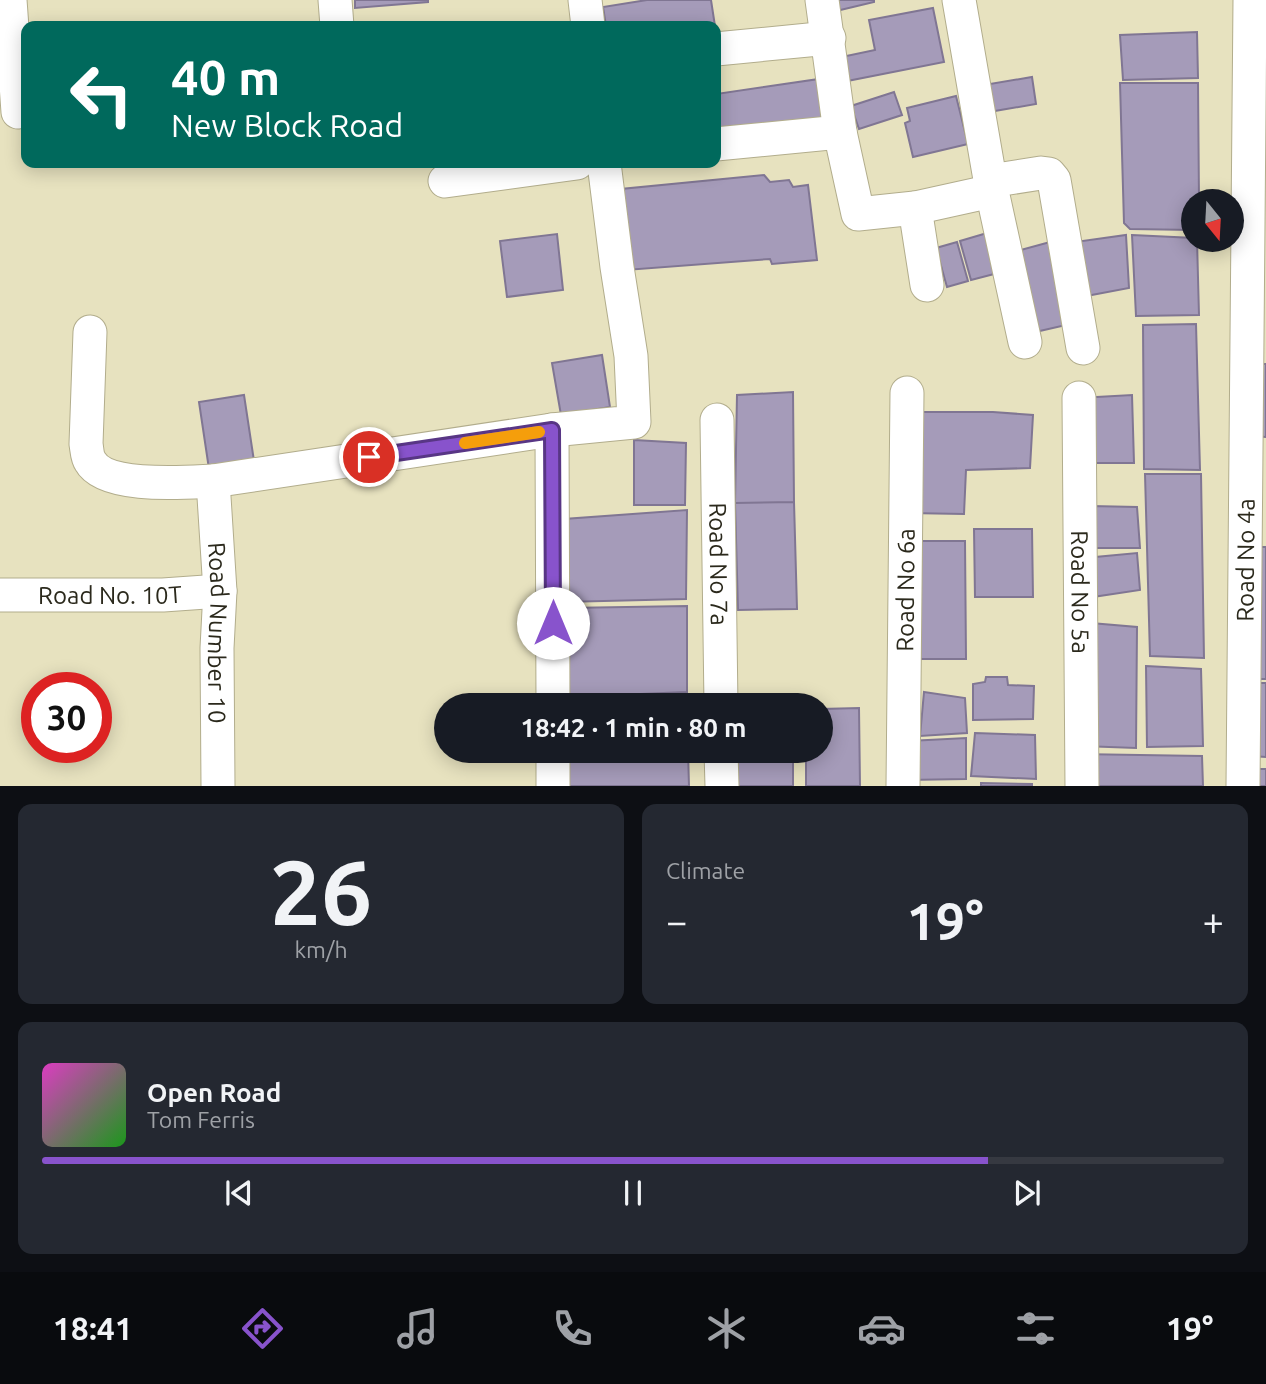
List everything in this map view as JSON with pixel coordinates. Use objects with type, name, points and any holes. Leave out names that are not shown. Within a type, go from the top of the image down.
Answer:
[{"type":"street","points":[[10,0],[18,112]]},
{"type":"street","points":[[335,0],[337,21]]},
{"type":"street","points":[[585,0],[587,21]]},
{"type":"street","points":[[822,0],[840,132],[858,214],[915,208],[1041,173],[1049,174],[1054,180],[1083,348]]},
{"type":"street","points":[[959,0],[991,186],[1025,342]]},
{"type":"street","name":"Road No 4a","points":[[1243,786],[1250,0]]},
{"type":"street","points":[[721,49],[829,38]]},
{"type":"street","points":[[721,144],[840,132]]},
{"type":"street","points":[[445,181],[540,168]]},
{"type":"street","points":[[90,332],[86,444],[90,461],[98,469],[111,475],[157,483],[213,481],[552,430],[634,422],[631,356],[605,168]]},
{"type":"street","points":[[915,208],[928,285]]},
{"type":"street","name":"Road No 6a","points":[[903,786],[907,393]]},
{"type":"street","name":"Road No 5a","points":[[1079,398],[1082,786]]},
{"type":"street","name":"Road No 7a","points":[[717,420],[721,693]]},
{"type":"street","points":[[552,430],[553,693]]},
{"type":"street","name":"Road Number 10","points":[[213,481],[220,591],[217,648],[218,786]]},
{"type":"street","name":"Road No. 10T","points":[[0,595],[163,595],[220,591]]},
{"type":"street","points":[[553,763],[554,786]]},
{"type":"street","points":[[721,763],[722,786]]},
{"type":"building","points":[[355,0],[428,0],[428,2],[355,8]]},
{"type":"building","points":[[647,0],[711,0],[714,21],[605,21],[603,7]]},
{"type":"building","points":[[830,0],[874,0],[874,2],[832,12]]},
{"type":"building","points":[[933,8],[944,62],[837,83],[832,59],[875,50],[869,20]]},
{"type":"building","points":[[1197,32],[1198,78],[1123,80],[1120,35]]},
{"type":"building","points":[[1032,77],[1036,104],[983,113],[978,86]]},
{"type":"building","points":[[819,79],[825,118],[721,131],[721,93]]},
{"type":"building","points":[[1120,83],[1198,83],[1199,189],[1181,189],[1181,230],[1130,229],[1124,223]]},
{"type":"building","points":[[894,92],[902,115],[859,129],[851,106]]},
{"type":"building","points":[[956,96],[968,144],[913,157],[905,123],[910,121],[907,108]]},
{"type":"building","points":[[764,175],[770,182],[789,180],[793,187],[808,185],[817,260],[772,264],[770,259],[626,270],[621,189]]},
{"type":"building","points":[[987,233],[998,273],[971,280],[960,241]]},
{"type":"building","points":[[557,234],[563,290],[507,297],[500,241]]},
{"type":"building","points":[[1126,235],[1129,288],[1081,297],[1075,242]]},
{"type":"building","points":[[1132,235],[1181,237],[1181,252],[1197,252],[1199,315],[1136,316]]},
{"type":"building","points":[[957,242],[968,281],[947,287],[936,248]]},
{"type":"building","points":[[1050,242],[1066,325],[1031,333],[1017,251]]},
{"type":"building","points":[[1196,324],[1200,470],[1144,469],[1143,325]]},
{"type":"building","points":[[602,355],[610,407],[561,415],[552,363]]},
{"type":"building","points":[[1259,364],[1266,364],[1266,437],[1254,436]]},
{"type":"building","points":[[793,392],[794,502],[735,503],[737,395]]},
{"type":"building","points":[[244,395],[254,461],[209,469],[199,402]]},
{"type":"building","points":[[1132,395],[1134,463],[1079,463],[1079,398]]},
{"type":"building","points":[[905,412],[1033,415],[1030,468],[966,470],[964,514],[908,513]]},
{"type":"building","points":[[634,440],[686,443],[685,505],[634,505]]},
{"type":"building","points":[[1145,474],[1201,474],[1204,658],[1150,656]]},
{"type":"building","points":[[794,502],[797,609],[738,610],[735,503]]},
{"type":"building","points":[[1091,506],[1137,507],[1140,548],[1092,548]]},
{"type":"building","points":[[687,510],[686,599],[563,602],[564,519]]},
{"type":"building","points":[[974,529],[1032,529],[1033,597],[975,597]]},
{"type":"building","points":[[907,541],[965,541],[966,659],[921,659],[906,648]]},
{"type":"building","points":[[1256,547],[1266,547],[1266,679],[1255,679]]},
{"type":"building","points":[[1137,553],[1140,590],[1086,598],[1085,558]]},
{"type":"building","points":[[687,606],[687,692],[569,693],[566,608]]},
{"type":"building","points":[[1079,622],[1137,627],[1136,748],[1082,746]]},
{"type":"building","points":[[1146,666],[1201,669],[1203,746],[1147,747]]},
{"type":"building","points":[[986,677],[1007,677],[1008,685],[1034,686],[1033,719],[973,720],[973,684],[985,682]]},
{"type":"building","points":[[1251,683],[1266,683],[1266,757],[1252,756]]},
{"type":"building","points":[[924,692],[965,698],[967,733],[920,736]]},
{"type":"building","points":[[859,708],[860,786],[806,786],[806,763],[833,763],[833,709]]},
{"type":"building","points":[[975,733],[1035,735],[1036,779],[971,776]]},
{"type":"building","points":[[966,738],[966,779],[907,780],[909,741]]},
{"type":"building","points":[[1077,754],[1202,756],[1203,786],[1078,786]]},
{"type":"building","points":[[564,763],[688,763],[689,786],[564,786]]},
{"type":"building","points":[[736,763],[793,763],[793,786],[736,786]]},
{"type":"building","points":[[1254,769],[1266,769],[1266,786],[1254,786]]},
{"type":"building","points":[[981,783],[1032,784],[1032,786],[981,786]]},
{"type":"slow traffic","points":[[465,443],[539,432]]},
{"type":"route","points":[[369,457],[552,430],[553,623]]}]
